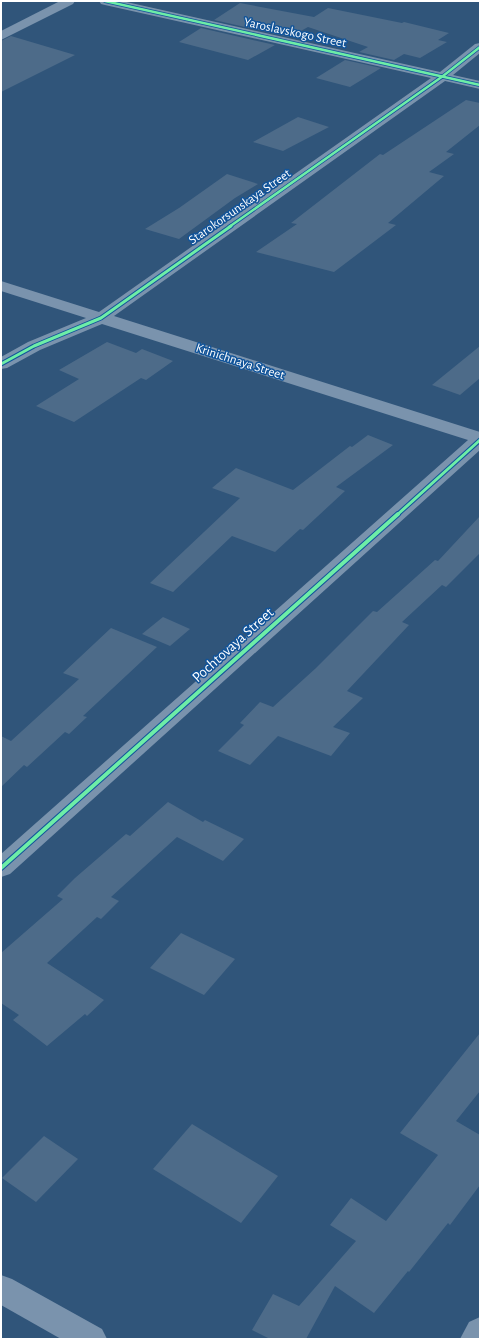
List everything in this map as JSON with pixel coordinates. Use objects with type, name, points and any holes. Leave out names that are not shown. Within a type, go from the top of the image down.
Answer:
[{"type":"street","points":[[1,36],[69,1]]},
{"type":"street","name":"Yaroslavskogo Street","points":[[105,1],[480,85]]},
{"type":"street","name":"Starokorsunskaya Street","points":[[1,364],[34,346],[101,318],[443,76],[480,47]]},
{"type":"street","name":"Krinichnaya Street","points":[[1,286],[480,439]]},
{"type":"street","name":"Pochtovaya Street","points":[[1,868],[480,439]]},
{"type":"street","points":[[1,1289],[91,1339]]},
{"type":"street","points":[[476,1339],[480,1332]]},
{"type":"building","points":[[240,3],[314,17],[328,8],[402,23],[404,22],[449,33],[438,40],[447,42],[420,58],[404,54],[394,60],[359,52],[368,47],[308,27],[290,37],[214,20]]},
{"type":"building","points":[[201,28],[275,45],[248,60],[179,42]]},
{"type":"building","points":[[11,36],[75,55],[1,92],[1,41]]},
{"type":"building","points":[[345,60],[381,68],[350,87],[316,78]]},
{"type":"building","points":[[466,100],[480,103],[480,125],[446,152],[454,154],[429,172],[444,176],[388,223],[396,225],[334,272],[256,252],[297,224],[291,223],[380,154],[383,155]]},
{"type":"building","points":[[298,117],[329,127],[283,151],[253,142]]},
{"type":"building","points":[[227,174],[258,184],[235,198],[179,239],[145,229],[179,208]]},
{"type":"building","points":[[107,342],[136,353],[142,349],[173,361],[146,380],[141,378],[74,422],[36,406],[79,379],[59,370]]},
{"type":"building","points":[[480,346],[480,378],[460,395],[432,385]]},
{"type":"building","points":[[368,435],[393,445],[336,487],[345,491],[303,530],[300,529],[275,552],[232,536],[173,592],[150,583],[240,498],[212,488],[236,468],[293,490],[350,446],[352,447]]},
{"type":"building","points":[[480,516],[480,553],[446,587],[442,585],[402,622],[409,625],[347,691],[363,698],[333,727],[350,733],[331,756],[278,736],[250,765],[218,751],[244,725],[240,723],[260,702],[273,707],[316,668],[373,611],[377,612],[435,560],[438,561]]},
{"type":"building","points":[[163,617],[190,629],[170,646],[142,634]]},
{"type":"building","points":[[111,628],[157,647],[83,716],[87,717],[69,734],[65,732],[27,767],[24,765],[1,787],[1,736],[11,741],[79,679],[63,673]]},
{"type":"building","points":[[168,802],[203,822],[205,820],[244,839],[223,861],[177,837],[111,897],[119,901],[101,919],[97,917],[47,963],[104,1000],[87,1016],[85,1014],[47,1046],[13,1020],[19,1015],[1,1003],[1,953],[63,899],[57,896],[75,878],[126,834],[130,836]]},
{"type":"building","points":[[181,933],[235,959],[204,995],[150,968]]},
{"type":"building","points":[[480,1033],[480,1091],[456,1121],[480,1135],[480,1185],[450,1225],[448,1223],[374,1313],[335,1286],[306,1339],[270,1339],[252,1330],[273,1294],[299,1306],[356,1241],[330,1225],[351,1198],[386,1221],[438,1155],[400,1133]]},
{"type":"building","points":[[192,1124],[278,1176],[241,1223],[153,1169]]},
{"type":"building","points":[[44,1136],[78,1159],[36,1202],[2,1178]]},
{"type":"cycle path","points":[[105,1],[480,85]]},
{"type":"cycle path","points":[[1,364],[34,346],[101,318],[443,76],[480,47]]},
{"type":"cycle path","points":[[1,868],[480,440]]}]
